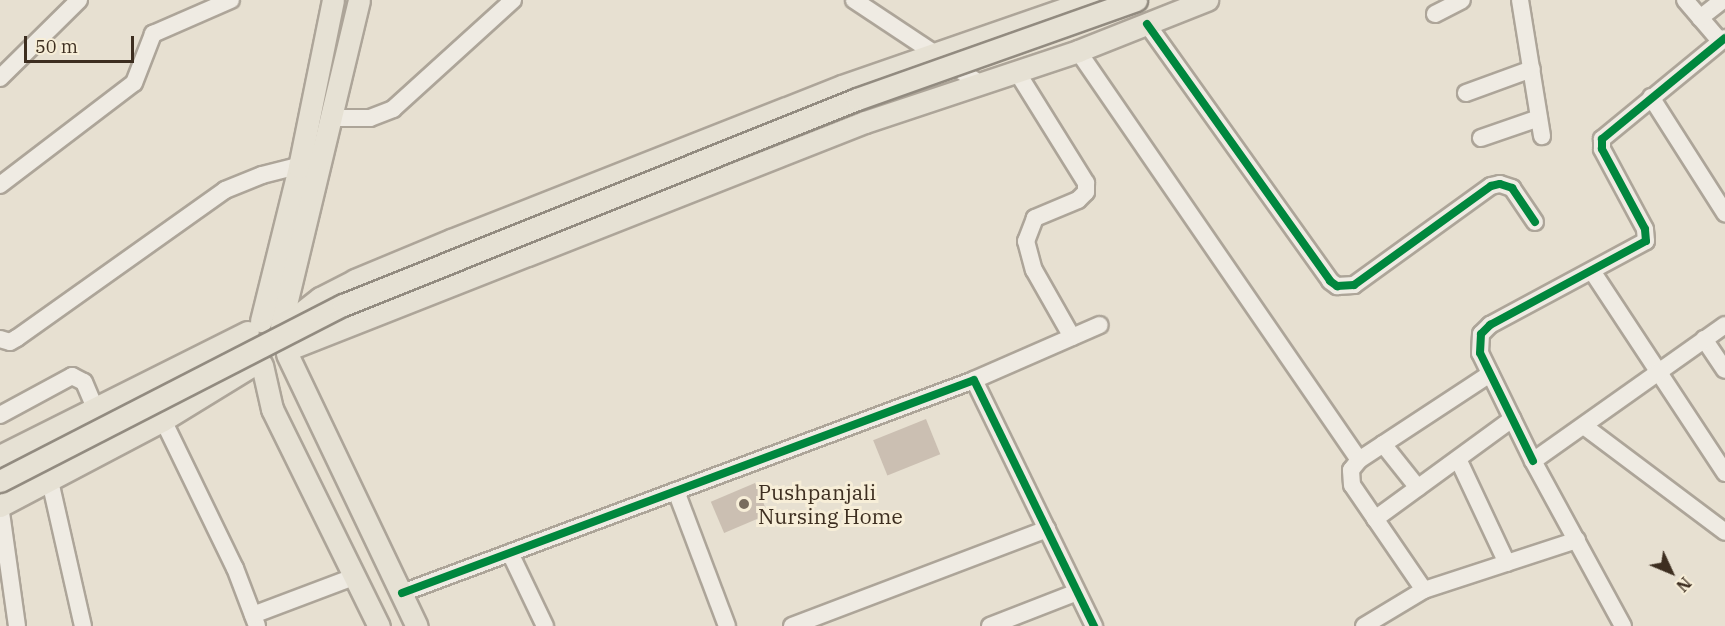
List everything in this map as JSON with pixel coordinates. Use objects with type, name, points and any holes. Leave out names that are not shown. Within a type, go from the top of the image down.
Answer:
[{"type":"main road","points":[[333,0],[268,326],[288,351],[417,626]]},
{"type":"main road","points":[[359,0],[324,159],[268,326],[246,349],[259,364],[272,409],[379,626]]},
{"type":"main road","points":[[0,456],[268,326],[355,280],[843,86],[1090,0]]},
{"type":"main road","points":[[0,481],[343,304],[857,99],[1136,0]]},
{"type":"main road","points":[[0,505],[50,481],[163,420],[259,364],[273,365],[288,351],[865,122],[1078,51],[1207,0]]},
{"type":"main road","points":[[712,139],[730,176]]},
{"type":"street","points":[[0,78],[79,0]]},
{"type":"street","points":[[0,185],[134,83],[153,34],[231,0]]},
{"type":"street","points":[[333,118],[370,118],[393,109],[513,0]]},
{"type":"street","points":[[1436,14],[1462,0]]},
{"type":"street","points":[[1520,0],[1542,136]]},
{"type":"street","points":[[1623,626],[1533,461],[1490,374],[1478,343],[1490,325],[1646,241],[1645,229],[1602,149],[1607,131],[1723,40],[1685,0]]},
{"type":"street","points":[[1700,18],[1723,0]]},
{"type":"street","points":[[867,2],[979,83]]},
{"type":"street","points":[[1147,24],[1330,281],[1338,286],[1354,285],[1491,186],[1500,184],[1512,188],[1535,222]]},
{"type":"street","points":[[1078,51],[1359,460]]},
{"type":"street","points":[[1466,93],[1532,69]]},
{"type":"street","points":[[1017,72],[1086,183],[1086,192],[1078,200],[1035,218],[1026,241],[1034,270],[1072,337]]},
{"type":"street","points":[[1651,97],[1725,213]]},
{"type":"street","points":[[1481,138],[1539,118]]},
{"type":"street","points":[[0,339],[10,342],[17,338],[194,208],[225,190],[261,175],[324,159]]},
{"type":"street","points":[[1592,271],[1725,473]]},
{"type":"street","points":[[402,593],[974,380],[1100,325]]},
{"type":"street","points":[[1533,461],[1658,370],[1725,325]]},
{"type":"street","points":[[1704,339],[1725,370]]},
{"type":"street","points":[[1424,590],[1349,478],[1353,465],[1359,460],[1490,374]]},
{"type":"street","points":[[0,415],[72,376],[84,382],[95,408]]},
{"type":"street","points":[[974,380],[1094,626]]},
{"type":"street","points":[[1375,519],[1512,419]]},
{"type":"street","points":[[163,420],[235,568],[255,620],[356,576]]},
{"type":"street","points":[[1584,426],[1725,532]]},
{"type":"street","points":[[1383,444],[1418,488]]},
{"type":"street","points":[[1458,459],[1507,563]]},
{"type":"street","points":[[50,481],[83,626]]},
{"type":"street","points":[[676,491],[721,624]]},
{"type":"street","points":[[0,505],[17,626]]},
{"type":"street","points":[[792,626],[1047,529]]},
{"type":"street","points":[[1369,625],[1424,590],[1577,540]]},
{"type":"street","points":[[510,553],[545,626]]},
{"type":"street","points":[[990,626],[1077,592]]},
{"type":"building","points":[[926,419],[940,454],[887,476],[873,440]]},
{"type":"building","points":[[755,483],[768,514],[724,533],[711,502]]},
{"type":"cycle path","points":[[1147,24],[1330,281],[1337,286],[1354,285],[1491,186],[1500,184],[1512,188],[1535,222]]},
{"type":"cycle path","points":[[1533,461],[1480,353],[1481,334],[1490,325],[1646,241],[1645,229],[1602,149],[1602,139],[1725,38]]},
{"type":"cycle path","points":[[402,593],[974,380],[1094,626]]},
{"type":"place","name":"Pushpanjali Nursing Home","points":[[744,504]]}]
